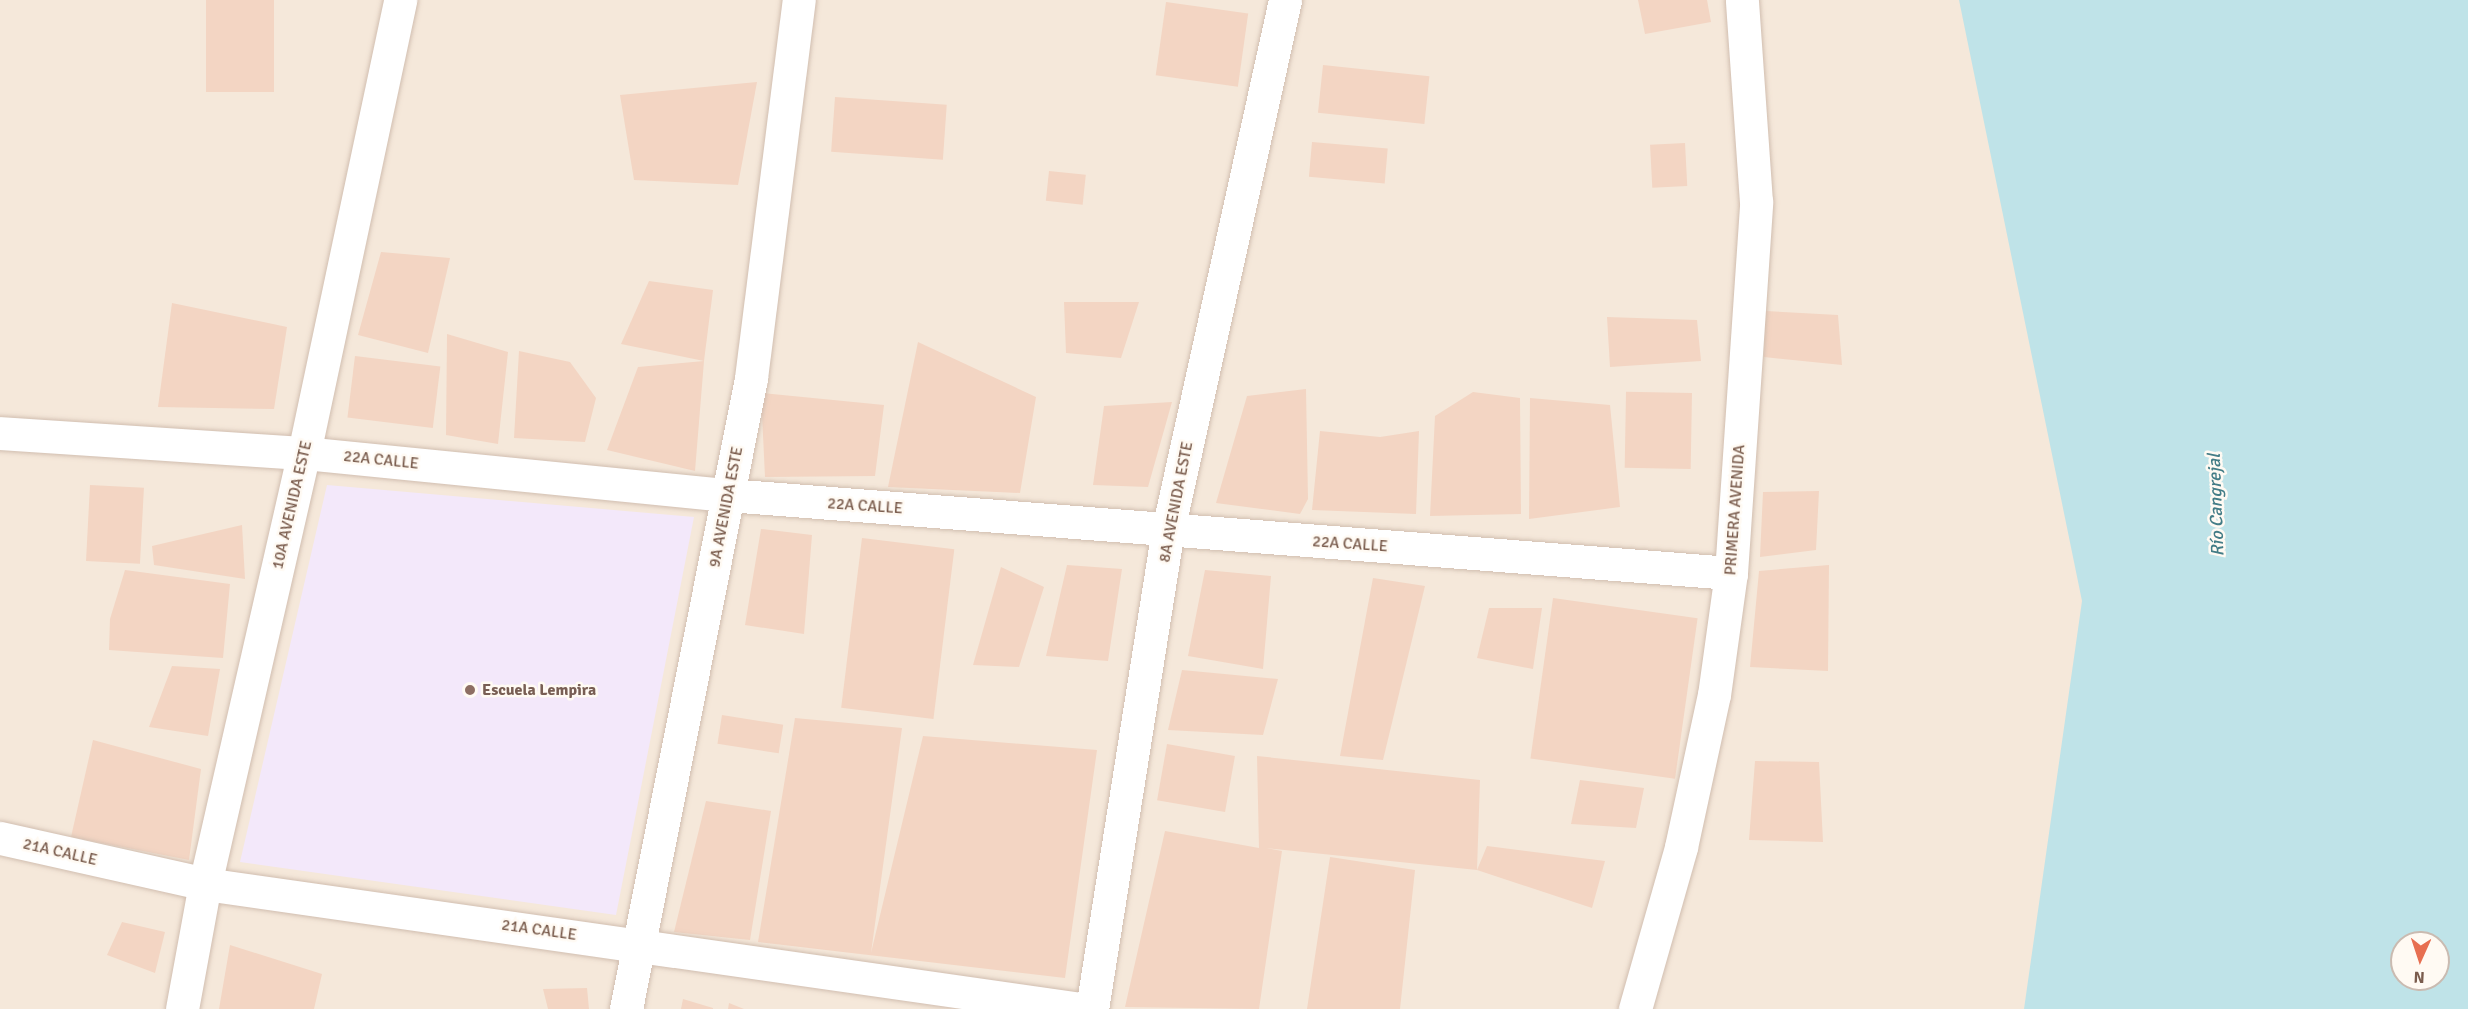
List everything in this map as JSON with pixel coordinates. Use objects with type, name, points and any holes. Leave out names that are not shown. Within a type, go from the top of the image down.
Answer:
[{"type":"street","name":"10A AVENIDA ESTE","points":[[182,1009],[205,884],[304,453],[400,0]]},
{"type":"street","name":"9A AVENIDA ESTE","points":[[626,1009],[751,378],[799,0]]},
{"type":"street","name":"8A AVENIDA ESTE","points":[[1092,1009],[1168,530],[1285,0]]},
{"type":"street","name":"PRIMERA AVENIDA","points":[[1635,1009],[1681,847],[1714,695],[1731,573],[1756,202],[1742,0]]},
{"type":"street","name":"22A CALLE","points":[[0,433],[304,453],[728,495],[1731,573]]},
{"type":"street","name":"21A CALLE","points":[[0,838],[205,884],[638,943],[1081,1009]]},
{"type":"shaded area","points":[[0,0],[2468,0],[2468,1009],[0,1009]]},
{"type":"shaded area","name":"Escuela Lempira","points":[[327,485],[694,517],[616,915],[240,862]]},
{"type":"water","name":"Río Cangrejal","points":[[1959,0],[2468,0],[2468,1009],[2024,1009],[2082,601]]},
{"type":"building","points":[[206,0],[274,0],[274,92],[206,92]]},
{"type":"building","points":[[1638,0],[1707,0],[1711,22],[1645,34]]},
{"type":"building","points":[[1166,2],[1248,14],[1238,87],[1156,75]]},
{"type":"building","points":[[1323,65],[1429,76],[1424,124],[1318,113]]},
{"type":"building","points":[[757,82],[738,185],[634,180],[620,95]]},
{"type":"building","points":[[835,97],[947,105],[943,160],[831,152]]},
{"type":"building","points":[[1312,142],[1388,149],[1385,183],[1309,177]]},
{"type":"building","points":[[1685,143],[1687,186],[1652,188],[1650,145]]},
{"type":"building","points":[[1049,171],[1086,175],[1083,205],[1046,201]]},
{"type":"building","points":[[381,252],[450,258],[428,353],[358,335]]},
{"type":"building","points":[[649,281],[713,290],[704,361],[621,344]]},
{"type":"building","points":[[1064,302],[1139,302],[1121,358],[1066,353]]},
{"type":"building","points":[[172,303],[287,327],[274,409],[158,407]]},
{"type":"building","points":[[1765,311],[1838,315],[1842,365],[1764,357]]},
{"type":"building","points":[[1607,317],[1697,320],[1701,361],[1610,367]]},
{"type":"building","points":[[447,334],[508,352],[498,444],[446,435]]},
{"type":"building","points":[[918,342],[1036,397],[1020,493],[888,487]]},
{"type":"building","points":[[519,351],[570,362],[596,398],[585,442],[514,438]]},
{"type":"building","points":[[355,356],[440,366],[433,428],[347,418]]},
{"type":"building","points":[[704,361],[695,471],[607,450],[638,367]]},
{"type":"building","points":[[1306,389],[1308,499],[1300,514],[1216,503],[1247,396]]},
{"type":"building","points":[[1473,392],[1520,398],[1521,514],[1430,516],[1435,416]]},
{"type":"building","points":[[1626,392],[1692,393],[1691,469],[1625,468]]},
{"type":"building","points":[[761,393],[884,405],[875,476],[765,477]]},
{"type":"building","points":[[1530,398],[1610,405],[1620,507],[1529,519]]},
{"type":"building","points":[[1172,402],[1148,487],[1093,485],[1104,406]]},
{"type":"building","points":[[1320,431],[1380,437],[1419,431],[1416,514],[1312,510]]},
{"type":"building","points":[[90,485],[144,488],[140,564],[86,561]]},
{"type":"building","points":[[1819,491],[1816,550],[1760,557],[1763,492]]},
{"type":"building","points":[[242,525],[245,579],[154,565],[152,546]]},
{"type":"building","points":[[761,529],[812,535],[804,634],[745,625]]},
{"type":"building","points":[[862,538],[954,549],[933,719],[841,708]]},
{"type":"building","points":[[1067,565],[1122,569],[1108,661],[1046,656]]},
{"type":"building","points":[[1829,565],[1828,671],[1750,667],[1759,571]]},
{"type":"building","points":[[1001,567],[1044,587],[1019,667],[973,665]]},
{"type":"building","points":[[125,570],[230,584],[223,658],[109,650],[110,619]]},
{"type":"building","points":[[1205,570],[1271,576],[1263,669],[1188,656]]},
{"type":"building","points":[[1373,578],[1425,586],[1383,760],[1340,756]]},
{"type":"building","points":[[1553,598],[1698,618],[1675,779],[1530,758]]},
{"type":"building","points":[[1489,608],[1542,608],[1533,669],[1477,658]]},
{"type":"building","points":[[172,666],[220,669],[208,736],[149,727]]},
{"type":"building","points":[[1182,670],[1278,679],[1263,735],[1168,730]]},
{"type":"building","points":[[722,715],[783,725],[779,753],[717,744]]},
{"type":"building","points":[[795,718],[902,728],[871,953],[923,736],[1097,750],[1065,978],[758,942]]},
{"type":"building","points":[[93,740],[201,769],[189,860],[71,837]]},
{"type":"building","points":[[1167,744],[1235,756],[1225,812],[1157,800]]},
{"type":"building","points":[[1257,756],[1480,780],[1477,870],[1266,848],[1282,851],[1259,1009],[1125,1007],[1165,831],[1259,848]]},
{"type":"building","points":[[1755,761],[1819,762],[1823,842],[1749,840]]},
{"type":"building","points":[[1580,780],[1644,788],[1636,828],[1571,824]]},
{"type":"building","points":[[706,801],[771,811],[750,940],[674,932]]},
{"type":"building","points":[[1487,846],[1605,861],[1592,908],[1477,870]]},
{"type":"building","points":[[1330,857],[1415,870],[1400,1009],[1307,1009]]},
{"type":"building","points":[[122,922],[165,932],[155,973],[107,955]]},
{"type":"building","points":[[230,945],[322,974],[314,1009],[219,1009]]},
{"type":"building","points":[[587,988],[589,1009],[548,1009],[543,989]]},
{"type":"building","points":[[683,999],[713,1008],[713,1009],[681,1009]]},
{"type":"building","points":[[729,1003],[744,1009],[728,1009]]},
{"type":"place","name":"Escuela Lempira","points":[[470,690]]}]
